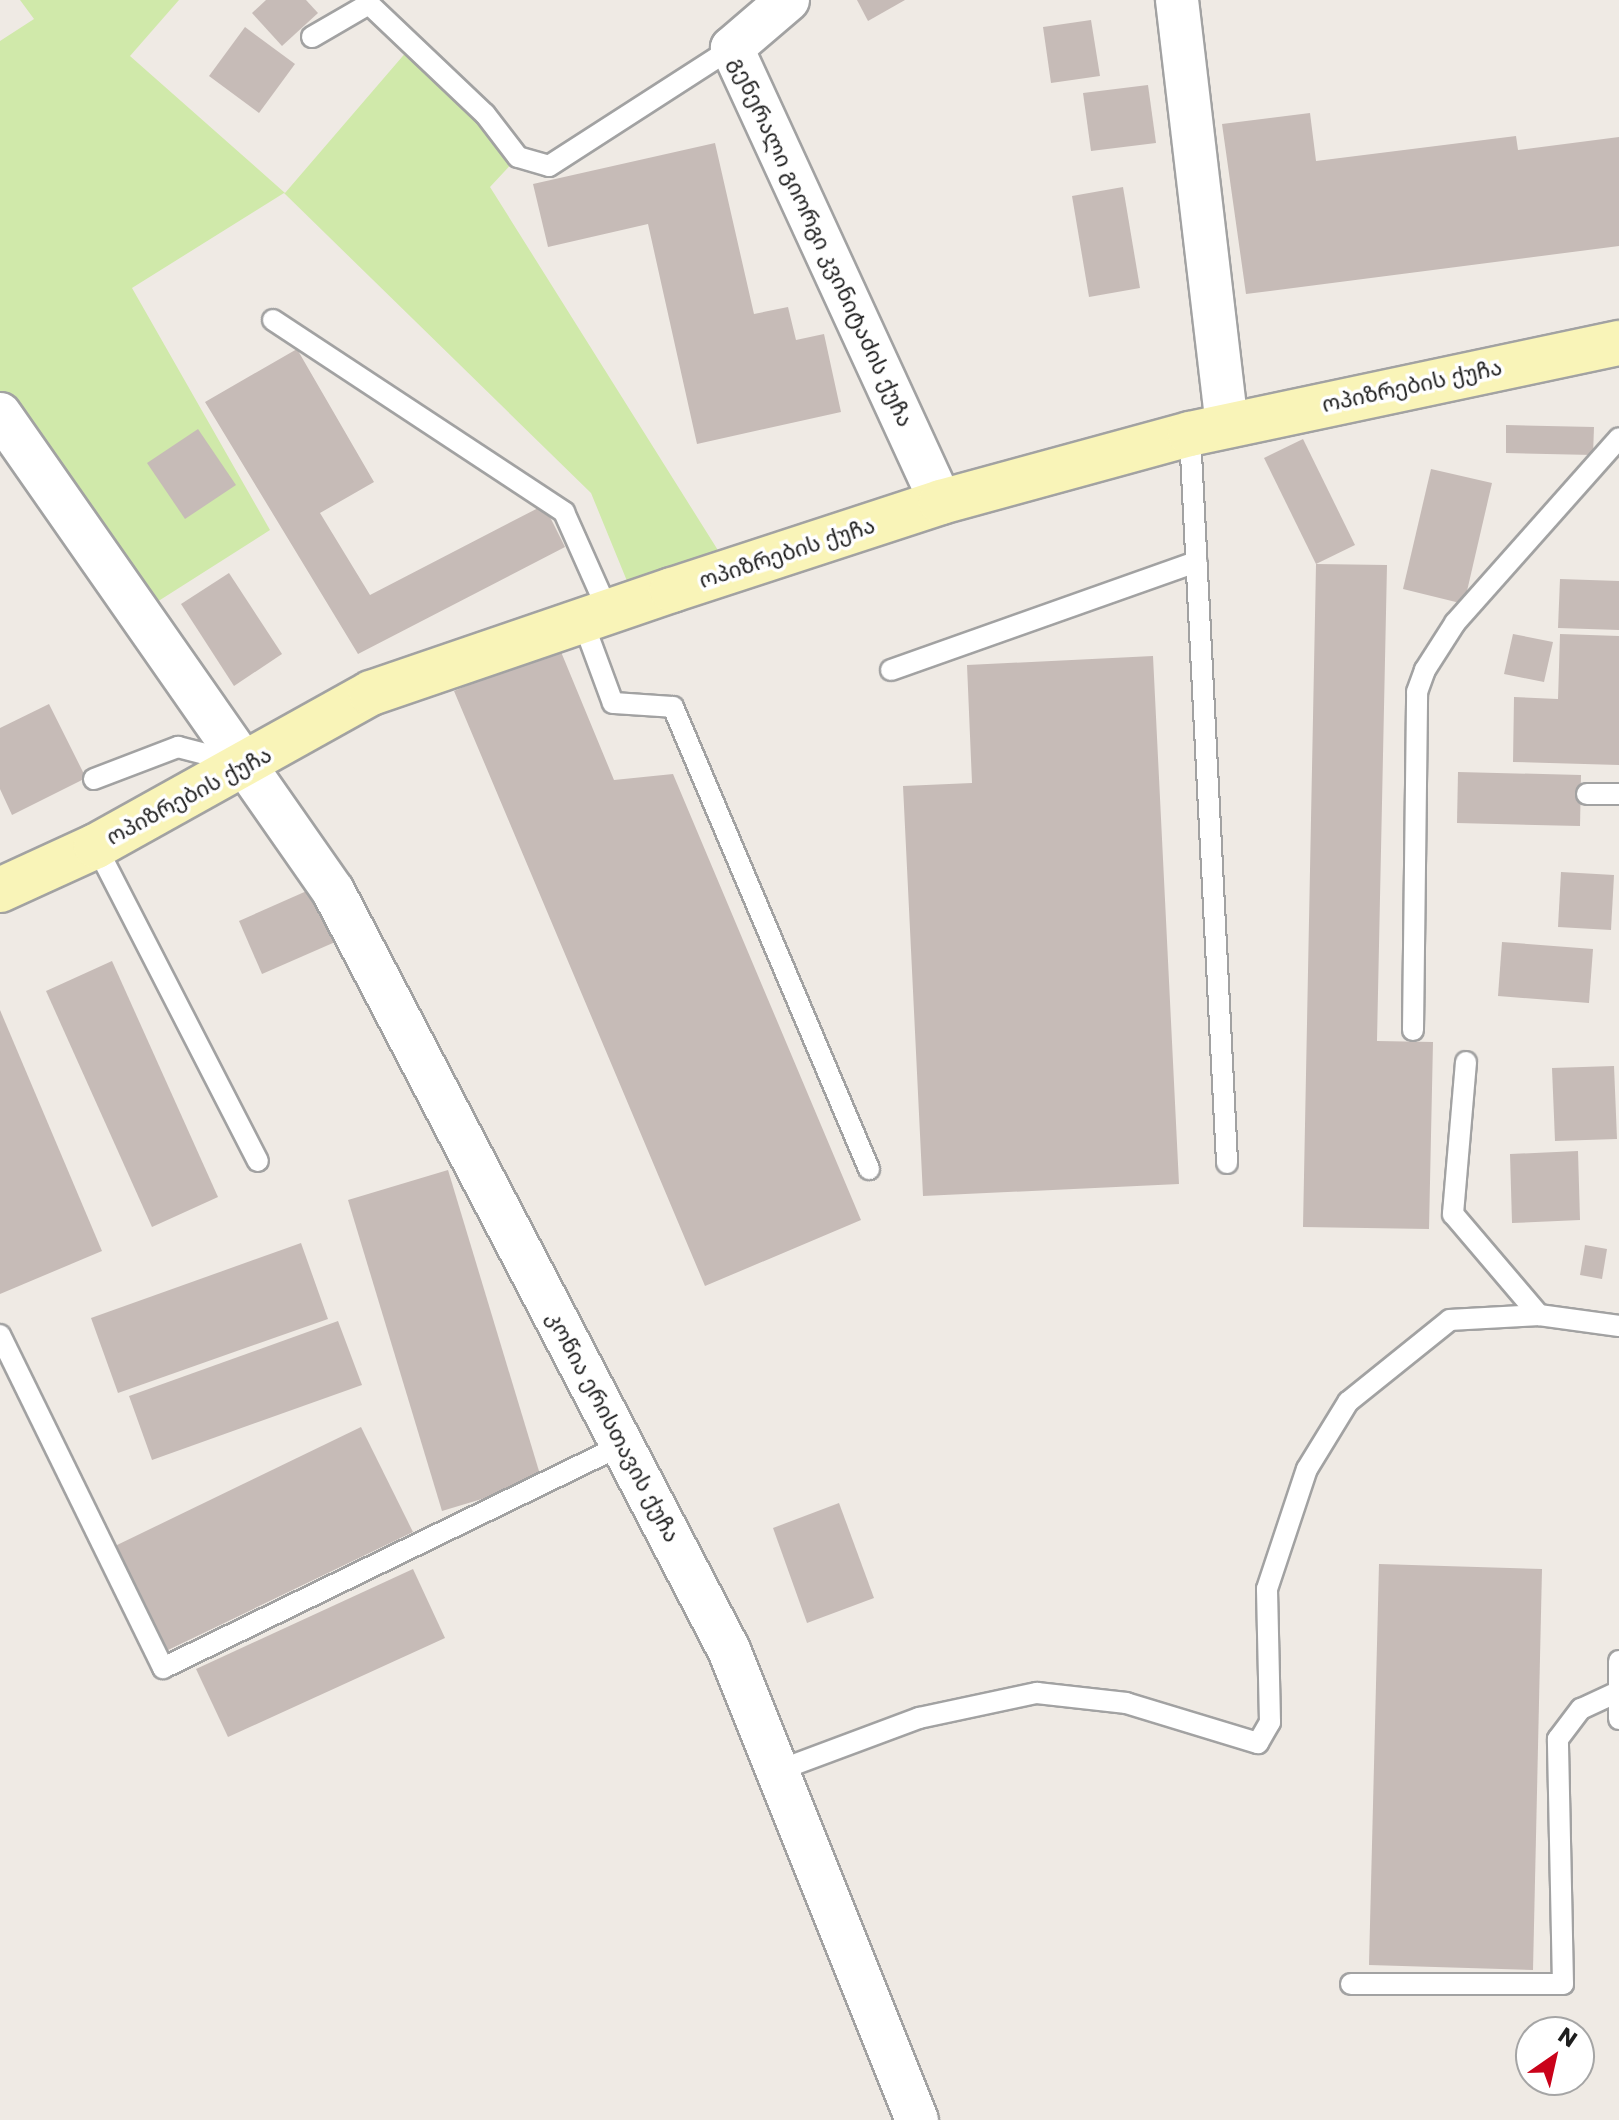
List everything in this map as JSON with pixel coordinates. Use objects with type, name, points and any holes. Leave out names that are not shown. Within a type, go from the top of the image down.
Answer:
[{"type":"street","name":"გენერალი გიორგი კვინიტაძის ქუჩა","points":[[788,0],[732,48],[941,502]]},
{"type":"street","points":[[1177,0],[1208,429]]},
{"type":"street","name":"ოპიზრების ქუჩა","points":[[0,890],[96,846],[247,765],[371,693],[941,502],[1208,429],[1619,343]]},
{"type":"street","name":"კოწია ერისთავის ქუჩა","points":[[0,414],[333,891],[729,1650],[917,2120]]},
{"type":"lane","points":[[312,37],[369,4],[485,114],[518,157],[549,166],[732,48]]},
{"type":"lane","points":[[273,320],[564,512],[596,618],[613,703],[673,707],[869,1169]]},
{"type":"lane","points":[[1208,429],[1196,562],[1227,1163]]},
{"type":"lane","points":[[1413,1030],[1417,692],[1425,670],[1455,623],[1619,438]]},
{"type":"lane","points":[[891,670],[1196,562]]},
{"type":"lane","points":[[94,779],[178,747],[247,765]]},
{"type":"lane","points":[[1587,794],[1619,794]]},
{"type":"lane","points":[[96,846],[258,1161]]},
{"type":"lane","points":[[1466,1062],[1453,1214],[1539,1315]]},
{"type":"lane","points":[[777,1771],[919,1718],[1037,1693],[1126,1703],[1258,1743],[1270,1722],[1267,1589],[1307,1469],[1348,1402],[1450,1320],[1539,1315],[1619,1326]]},
{"type":"lane","points":[[0,1335],[163,1668],[622,1445]]},
{"type":"lane","points":[[1619,1661],[1616,1693],[1619,1719]]},
{"type":"lane","points":[[1351,1984],[1563,1984],[1558,1739],[1581,1709],[1616,1693]]},
{"type":"green space","points":[[20,0],[179,0],[130,56],[285,193],[414,43],[518,157],[490,187],[731,571],[636,603],[591,493],[284,193],[132,288],[270,530],[138,614],[0,414],[0,41],[34,19]]},
{"type":"building","points":[[266,0],[306,0],[318,13],[282,46],[252,13]]},
{"type":"building","points":[[857,0],[905,0],[868,21]]},
{"type":"building","points":[[1091,20],[1100,76],[1051,83],[1043,27]]},
{"type":"building","points":[[245,27],[295,64],[259,113],[209,76]]},
{"type":"building","points":[[1148,85],[1156,143],[1091,151],[1083,93]]},
{"type":"building","points":[[1310,113],[1316,161],[1516,136],[1518,150],[1619,137],[1619,246],[1246,294],[1222,124]]},
{"type":"building","points":[[715,143],[754,314],[788,307],[796,340],[824,334],[841,412],[697,444],[648,224],[548,247],[533,184]]},
{"type":"building","points":[[1123,187],[1140,288],[1089,297],[1072,196]]},
{"type":"building","points":[[297,349],[374,482],[320,513],[370,595],[544,505],[565,547],[358,654],[205,402]]},
{"type":"building","points":[[1506,425],[1594,427],[1593,455],[1506,453]]},
{"type":"building","points":[[198,429],[236,485],[185,519],[147,463]]},
{"type":"building","points":[[1303,439],[1355,545],[1316,564],[1264,458]]},
{"type":"building","points":[[1431,469],[1492,483],[1464,604],[1403,589]]},
{"type":"building","points":[[1316,564],[1387,565],[1377,1041],[1433,1042],[1429,1229],[1303,1227]]},
{"type":"building","points":[[229,573],[282,654],[234,686],[181,604]]},
{"type":"building","points":[[1560,579],[1619,581],[1619,630],[1558,628]]},
{"type":"building","points":[[1513,634],[1553,642],[1544,682],[1504,674]]},
{"type":"building","points":[[1560,634],[1619,636],[1619,765],[1513,762],[1514,697],[1558,699]]},
{"type":"building","points":[[559,647],[614,780],[673,774],[861,1220],[705,1286],[454,691]]},
{"type":"building","points":[[1153,656],[1179,1184],[923,1196],[903,786],[972,783],[967,665]]},
{"type":"building","points":[[49,704],[86,778],[12,815],[0,789],[0,728]]},
{"type":"building","points":[[1458,772],[1581,775],[1580,826],[1457,823]]},
{"type":"building","points":[[1561,872],[1614,875],[1611,930],[1558,927]]},
{"type":"building","points":[[318,886],[342,939],[262,974],[239,921]]},
{"type":"building","points":[[1502,942],[1593,949],[1589,1003],[1498,996]]},
{"type":"building","points":[[112,961],[218,1197],[152,1227],[46,991]]},
{"type":"building","points":[[0,1010],[102,1251],[0,1294]]},
{"type":"building","points":[[1614,1066],[1617,1139],[1555,1141],[1552,1068]]},
{"type":"building","points":[[1578,1151],[1580,1220],[1512,1223],[1510,1154]]},
{"type":"building","points":[[448,1170],[542,1481],[442,1511],[348,1200]]},
{"type":"building","points":[[301,1243],[328,1319],[118,1393],[91,1318]]},
{"type":"building","points":[[1585,1245],[1607,1249],[1602,1279],[1580,1275]]},
{"type":"building","points":[[338,1321],[362,1385],[152,1460],[129,1396]]},
{"type":"building","points":[[361,1427],[413,1532],[166,1651],[115,1546]]},
{"type":"building","points":[[839,1503],[874,1598],[807,1623],[773,1528]]},
{"type":"building","points":[[1379,1564],[1542,1569],[1533,1970],[1369,1965]]},
{"type":"building","points":[[413,1569],[445,1638],[228,1737],[196,1669]]}]
